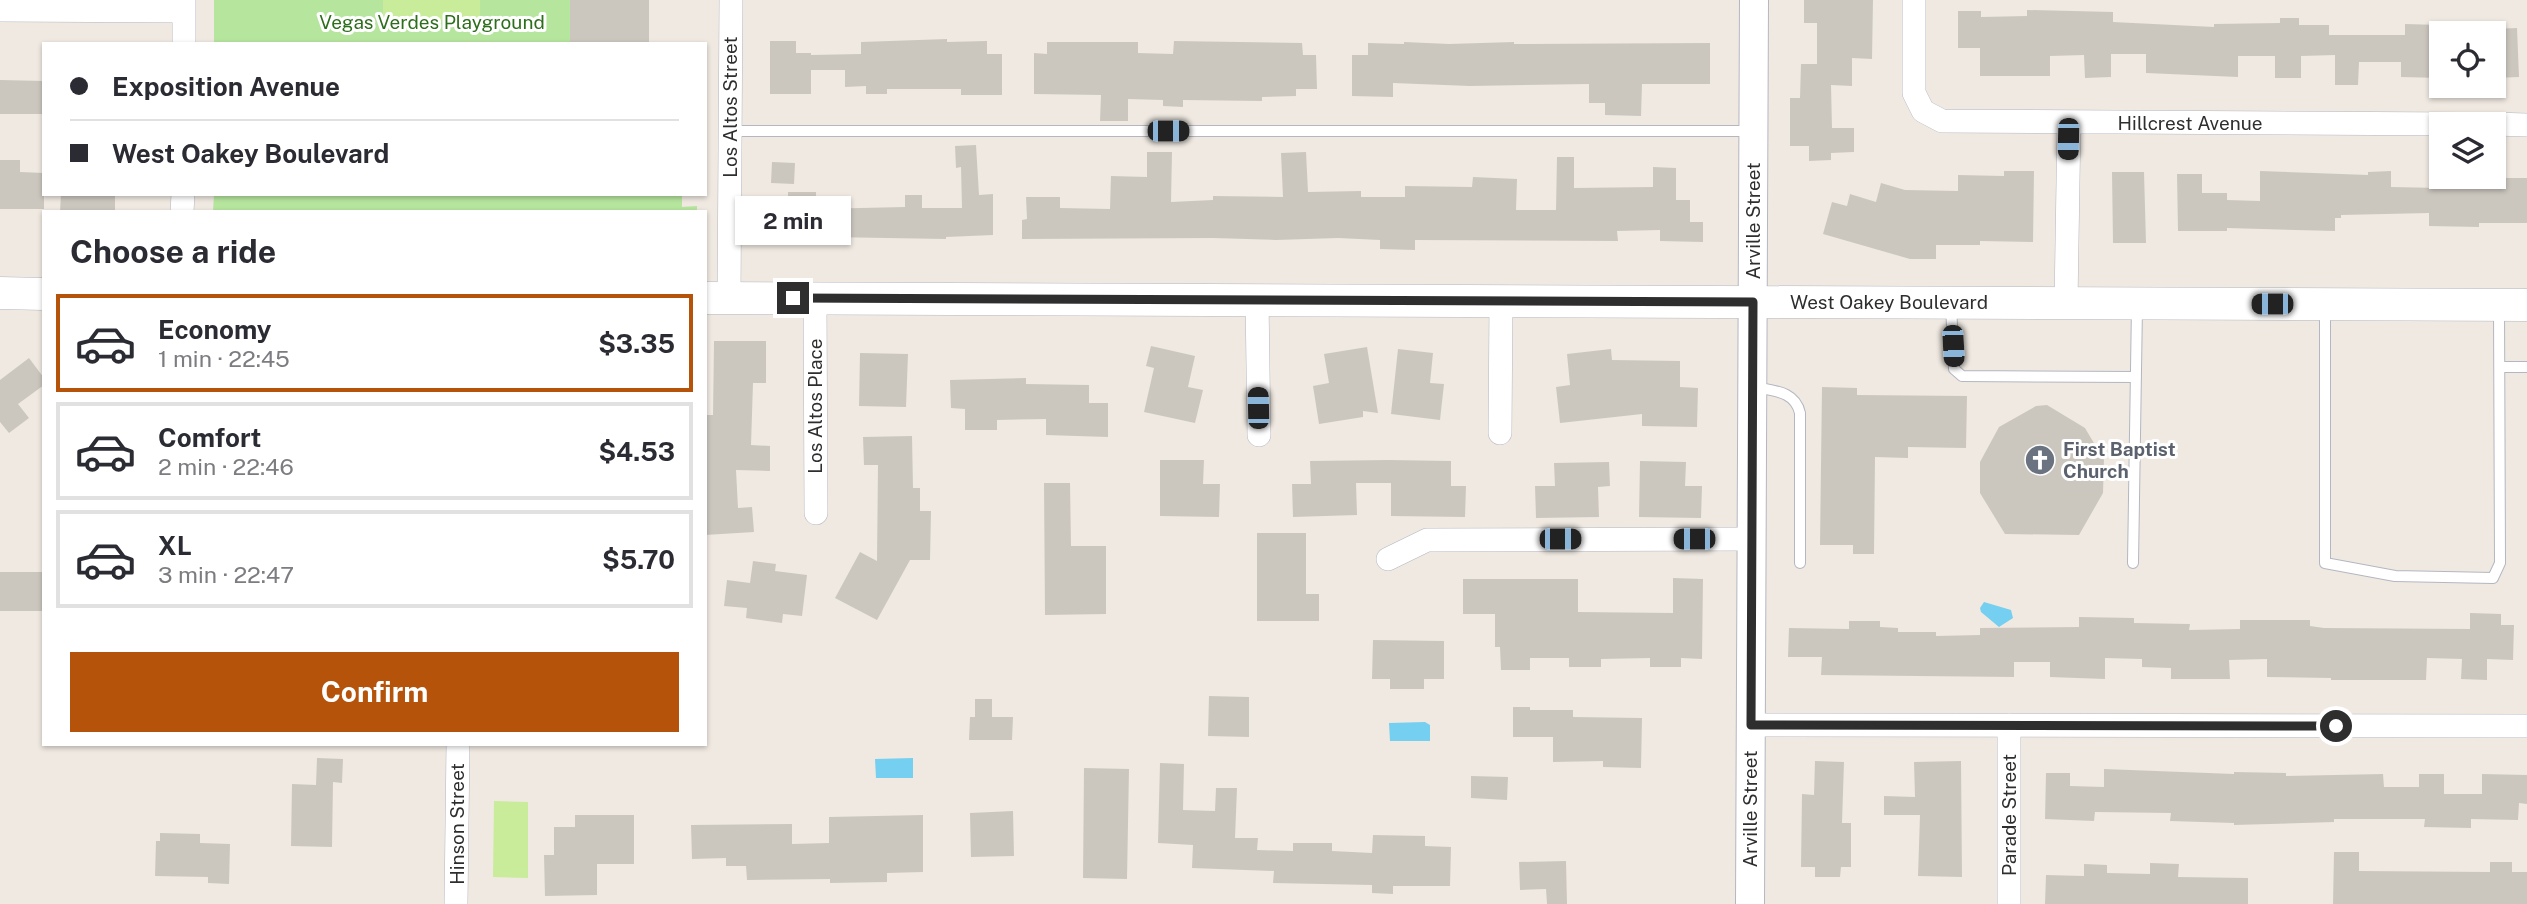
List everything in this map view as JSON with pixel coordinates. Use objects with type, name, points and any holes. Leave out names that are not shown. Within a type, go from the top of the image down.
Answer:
[{"type":"main road","points":[[0,293],[42,294]]},
{"type":"main road","name":"West Oakey Boulevard","points":[[717,298],[2513,305]]},
{"type":"street","name":"Los Altos Street","points":[[717,298],[730,131],[731,0]]},
{"type":"street","name":"Arville Street","points":[[1750,904],[1754,0]]},
{"type":"street","name":"Hillcrest Avenue","points":[[1914,0],[1914,93],[1923,111],[1942,121],[2429,124]]},
{"type":"street","points":[[0,10],[184,6],[184,42]]},
{"type":"street","points":[[2066,303],[2068,122]]},
{"type":"street","points":[[2506,124],[2527,125]]},
{"type":"street","name":"Los Altos Place","points":[[815,298],[816,513]]},
{"type":"street","points":[[1257,300],[1259,435]]},
{"type":"street","points":[[1500,433],[1501,301]]},
{"type":"street","points":[[1388,559],[1427,540],[1751,538]]},
{"type":"street","points":[[1751,725],[2527,726]]},
{"type":"street","name":"Parade Street","points":[[2009,725],[2009,904]]},
{"type":"street","name":"Hinson Street","points":[[456,904],[458,746]]},
{"type":"lane","points":[[730,131],[1753,131]]},
{"type":"lane","points":[[1950,303],[1954,369],[1962,376],[2136,377]]},
{"type":"lane","points":[[2133,563],[2137,303]]},
{"type":"lane","points":[[2325,304],[2325,563],[2395,576],[2493,578],[2500,563],[2500,367],[2513,305]]},
{"type":"lane","points":[[2500,367],[2527,366]]},
{"type":"lane","points":[[1752,387],[1786,393],[1797,402],[1800,413],[1800,563]]},
{"type":"green space","name":"Vegas Verdes Playground","points":[[214,0],[649,0],[649,42],[214,42]]},
{"type":"green space","points":[[383,0],[480,0],[480,21],[383,19]]},
{"type":"green space","points":[[214,196],[682,196],[682,207],[697,206],[697,210],[213,210]]},
{"type":"green space","points":[[494,801],[528,802],[528,878],[493,877]]},
{"type":"water","points":[[1984,602],[2011,610],[2013,618],[1999,627],[1981,612],[1980,608]]},
{"type":"water","points":[[1425,722],[1430,725],[1430,741],[1390,741],[1389,723]]},
{"type":"water","points":[[913,758],[913,778],[876,778],[875,759]]},
{"type":"building","points":[[570,0],[649,0],[649,42],[570,42]]},
{"type":"building","points":[[1804,0],[1873,0],[1872,59],[1852,58],[1852,86],[1831,85],[1832,128],[1854,128],[1854,152],[1831,153],[1831,160],[1809,161],[1809,146],[1790,146],[1790,98],[1800,98],[1801,64],[1817,64],[1817,23],[1804,23]]},
{"type":"building","points":[[2027,10],[2113,12],[2113,22],[2214,27],[2214,24],[2280,23],[2280,18],[2299,18],[2299,25],[2329,25],[2329,35],[2405,35],[2405,24],[2429,25],[2429,78],[2401,77],[2401,62],[2359,62],[2358,85],[2335,85],[2335,55],[2301,56],[2301,78],[2275,78],[2275,56],[2238,56],[2238,77],[2146,73],[2146,54],[2111,54],[2111,77],[2085,78],[2084,55],[2050,56],[2050,76],[1980,76],[1980,48],[1958,48],[1958,11],[1981,11],[1981,17],[2027,16]]},
{"type":"building","points":[[2506,28],[2517,28],[2519,77],[2506,78]]},
{"type":"building","points":[[947,39],[947,42],[987,41],[987,54],[1002,54],[1002,95],[961,95],[961,89],[887,89],[887,94],[866,94],[866,86],[845,87],[845,70],[811,70],[811,94],[770,94],[770,41],[796,41],[796,53],[811,55],[861,54],[861,42]]},
{"type":"building","points":[[1174,41],[1302,43],[1303,55],[1316,55],[1317,89],[1296,89],[1296,96],[1262,97],[1262,101],[1183,100],[1183,107],[1163,106],[1163,100],[1128,99],[1128,121],[1100,121],[1101,95],[1034,94],[1034,53],[1047,54],[1047,42],[1138,42],[1138,53],[1173,54]]},
{"type":"building","points":[[1368,43],[1710,43],[1710,84],[1642,84],[1641,116],[1605,115],[1605,103],[1589,103],[1589,84],[1470,86],[1393,83],[1393,97],[1352,96],[1352,55],[1368,55]]},
{"type":"building","points":[[0,80],[42,81],[42,114],[0,114]]},
{"type":"building","points":[[976,145],[979,195],[993,194],[993,235],[946,239],[770,236],[771,219],[788,220],[788,192],[816,192],[816,209],[905,207],[905,195],[922,195],[922,208],[962,208],[961,167],[956,168],[955,146]]},
{"type":"building","points":[[1147,152],[1172,152],[1171,202],[1213,200],[1213,196],[1283,197],[1281,153],[1306,152],[1308,192],[1361,191],[1361,197],[1405,197],[1405,186],[1472,187],[1473,177],[1517,179],[1516,210],[1556,210],[1557,157],[1574,157],[1574,188],[1653,187],[1653,167],[1676,168],[1676,200],[1690,200],[1690,222],[1703,222],[1703,242],[1660,241],[1660,230],[1617,231],[1618,241],[1415,240],[1415,250],[1380,249],[1380,240],[1338,238],[1022,239],[1022,220],[1027,219],[1026,197],[1060,197],[1060,208],[1110,209],[1111,176],[1147,177]]},
{"type":"building","points":[[0,160],[20,160],[20,172],[42,173],[44,209],[0,209]]},
{"type":"building","points":[[772,162],[795,163],[794,184],[771,183]]},
{"type":"building","points":[[2004,171],[2034,171],[2033,242],[1980,241],[1980,245],[1936,245],[1936,259],[1910,259],[1823,234],[1832,202],[1847,206],[1850,194],[1876,202],[1881,183],[1905,190],[1958,191],[1958,175],[2004,176]]},
{"type":"building","points":[[2260,171],[2368,175],[2368,172],[2391,171],[2391,187],[2429,189],[2506,189],[2506,178],[2527,178],[2527,223],[2479,223],[2479,227],[2429,226],[2429,213],[2341,215],[2341,218],[2335,218],[2335,231],[2227,228],[2227,231],[2178,231],[2177,174],[2202,174],[2202,193],[2227,193],[2227,200],[2260,201]]},
{"type":"building","points":[[2112,172],[2144,172],[2146,243],[2113,243]]},
{"type":"building","points":[[61,196],[115,196],[115,210],[60,210]]},
{"type":"building","points":[[714,341],[766,341],[766,383],[753,383],[751,445],[770,446],[770,471],[736,470],[738,508],[752,507],[754,532],[707,535],[707,415],[713,415]]},
{"type":"building","points":[[1151,346],[1195,356],[1188,387],[1203,390],[1195,423],[1144,412],[1154,368],[1146,366]]},
{"type":"building","points":[[1367,347],[1378,413],[1363,411],[1363,417],[1319,424],[1313,386],[1329,383],[1324,354]]},
{"type":"building","points":[[1398,349],[1433,353],[1430,383],[1444,384],[1440,420],[1391,414]]},
{"type":"building","points":[[1611,349],[1612,360],[1680,361],[1680,387],[1698,388],[1697,427],[1642,426],[1642,414],[1560,423],[1556,387],[1570,385],[1567,354]]},
{"type":"building","points":[[860,353],[908,354],[906,407],[859,406]]},
{"type":"building","points":[[29,358],[42,375],[42,386],[18,404],[29,418],[9,433],[0,422],[0,380]]},
{"type":"building","points":[[1026,378],[1026,384],[1089,385],[1089,403],[1108,403],[1108,437],[1046,435],[1046,419],[997,420],[997,430],[965,430],[965,409],[951,408],[950,380]]},
{"type":"building","points":[[1822,387],[1857,388],[1857,395],[1967,396],[1966,448],[1908,447],[1908,458],[1875,457],[1874,554],[1853,554],[1853,545],[1820,545]]},
{"type":"building","points":[[2047,405],[2085,428],[2104,460],[2103,493],[2079,535],[2005,534],[1980,493],[1980,462],[1999,427],[2036,406]]},
{"type":"building","points":[[912,436],[913,488],[920,488],[920,511],[931,511],[930,560],[910,560],[877,620],[835,598],[860,552],[877,561],[878,465],[864,465],[863,437]]},
{"type":"building","points":[[1160,460],[1204,460],[1203,484],[1220,484],[1219,517],[1160,516]]},
{"type":"building","points":[[1310,461],[1451,461],[1451,486],[1466,486],[1465,517],[1391,516],[1391,483],[1356,483],[1357,515],[1293,517],[1292,484],[1311,484]]},
{"type":"building","points":[[1640,461],[1686,462],[1685,486],[1702,486],[1701,518],[1639,517]]},
{"type":"building","points":[[1609,462],[1610,486],[1598,487],[1599,517],[1536,518],[1535,486],[1555,486],[1554,463]]},
{"type":"building","points":[[1044,483],[1070,483],[1071,546],[1106,546],[1106,614],[1045,615]]},
{"type":"building","points":[[1257,533],[1306,533],[1306,594],[1319,594],[1319,621],[1257,621]]},
{"type":"building","points":[[753,561],[776,564],[775,571],[807,575],[802,616],[783,614],[782,623],[746,618],[747,608],[724,606],[727,580],[750,583]]},
{"type":"building","points":[[0,572],[42,572],[42,611],[0,611]]},
{"type":"building","points":[[1673,578],[1703,579],[1702,659],[1681,658],[1681,667],[1650,667],[1650,658],[1601,659],[1601,667],[1569,667],[1569,658],[1530,658],[1530,670],[1501,670],[1500,647],[1495,647],[1495,614],[1463,614],[1463,579],[1578,579],[1578,612],[1673,613]]},
{"type":"building","points":[[2470,613],[2501,614],[2501,625],[2514,625],[2513,660],[2487,659],[2487,680],[2461,679],[2462,659],[2427,658],[2426,680],[2331,680],[2267,677],[2267,659],[2229,660],[2230,679],[2171,679],[2171,668],[2142,667],[2142,659],[2105,658],[2105,679],[2050,677],[2050,662],[2014,662],[2014,677],[1821,675],[1822,657],[1788,657],[1789,628],[1849,629],[1849,621],[1880,621],[1880,627],[1898,628],[1898,632],[1936,632],[1936,636],[1980,635],[1980,628],[2079,627],[2079,617],[2134,618],[2134,623],[2190,624],[2189,630],[2240,629],[2240,620],[2310,620],[2310,626],[2324,628],[2470,629]]},
{"type":"building","points":[[1373,640],[1444,641],[1444,679],[1424,679],[1424,689],[1390,689],[1390,679],[1372,679]]},
{"type":"building","points":[[1209,696],[1249,697],[1249,737],[1208,736]]},
{"type":"building","points":[[975,699],[992,699],[992,717],[1013,717],[1012,740],[969,740],[970,717],[975,717]]},
{"type":"building","points":[[1513,707],[1530,707],[1530,710],[1573,710],[1573,717],[1642,718],[1641,768],[1603,767],[1603,761],[1553,762],[1553,737],[1513,737]]},
{"type":"building","points":[[317,758],[343,759],[342,783],[333,782],[332,847],[291,846],[292,784],[316,785]]},
{"type":"building","points":[[1815,761],[1844,762],[1842,823],[1851,823],[1851,867],[1841,867],[1840,877],[1815,877],[1815,867],[1801,867],[1802,794],[1814,795]]},
{"type":"building","points":[[1961,761],[1962,877],[1918,876],[1920,815],[1884,815],[1884,796],[1915,797],[1914,762]]},
{"type":"building","points":[[1160,763],[1184,764],[1183,810],[1215,811],[1216,788],[1237,788],[1235,838],[1258,838],[1257,850],[1293,851],[1293,843],[1332,843],[1332,851],[1372,853],[1373,835],[1425,836],[1425,846],[1451,847],[1450,886],[1393,886],[1393,894],[1372,893],[1372,885],[1273,883],[1274,871],[1192,868],[1193,845],[1158,843]]},
{"type":"building","points":[[1084,768],[1129,769],[1127,879],[1083,878]]},
{"type":"building","points":[[2104,769],[2234,774],[2286,773],[2286,776],[2383,774],[2384,787],[2419,787],[2419,774],[2444,774],[2444,794],[2482,794],[2482,774],[2527,775],[2527,804],[2519,803],[2518,820],[2471,819],[2471,828],[2424,827],[2425,819],[2334,819],[2334,822],[2234,825],[2170,821],[2171,813],[2095,812],[2094,821],[2045,819],[2046,773],[2070,773],[2070,786],[2104,787]]},
{"type":"building","points":[[1471,776],[1508,777],[1507,800],[1471,798]]},
{"type":"building","points":[[1013,811],[1014,856],[971,857],[970,813]]},
{"type":"building","points":[[575,815],[634,815],[634,864],[597,864],[597,895],[545,896],[544,855],[554,855],[554,827],[575,827]]},
{"type":"building","points":[[923,815],[923,872],[887,873],[887,882],[830,883],[830,879],[747,880],[746,866],[726,866],[726,858],[692,859],[691,825],[792,824],[792,844],[829,843],[829,817]]},
{"type":"building","points":[[160,833],[200,834],[200,843],[230,844],[229,884],[208,883],[208,877],[155,876],[156,841],[160,841]]},
{"type":"building","points":[[2334,852],[2359,852],[2359,871],[2490,872],[2490,862],[2512,862],[2512,872],[2527,872],[2527,904],[2333,904]]},
{"type":"building","points":[[1566,861],[1567,904],[1547,904],[1546,889],[1520,890],[1519,862]]},
{"type":"building","points":[[2150,863],[2179,864],[2178,877],[2248,878],[2248,904],[2045,904],[2046,875],[2084,876],[2084,864],[2107,865],[2107,873],[2150,874]]},
{"type":"place","name":"First Baptist Church","points":[[2040,460]]},
{"type":"route","points":[[793,298],[1753,302],[1751,725],[2336,726]]}]
